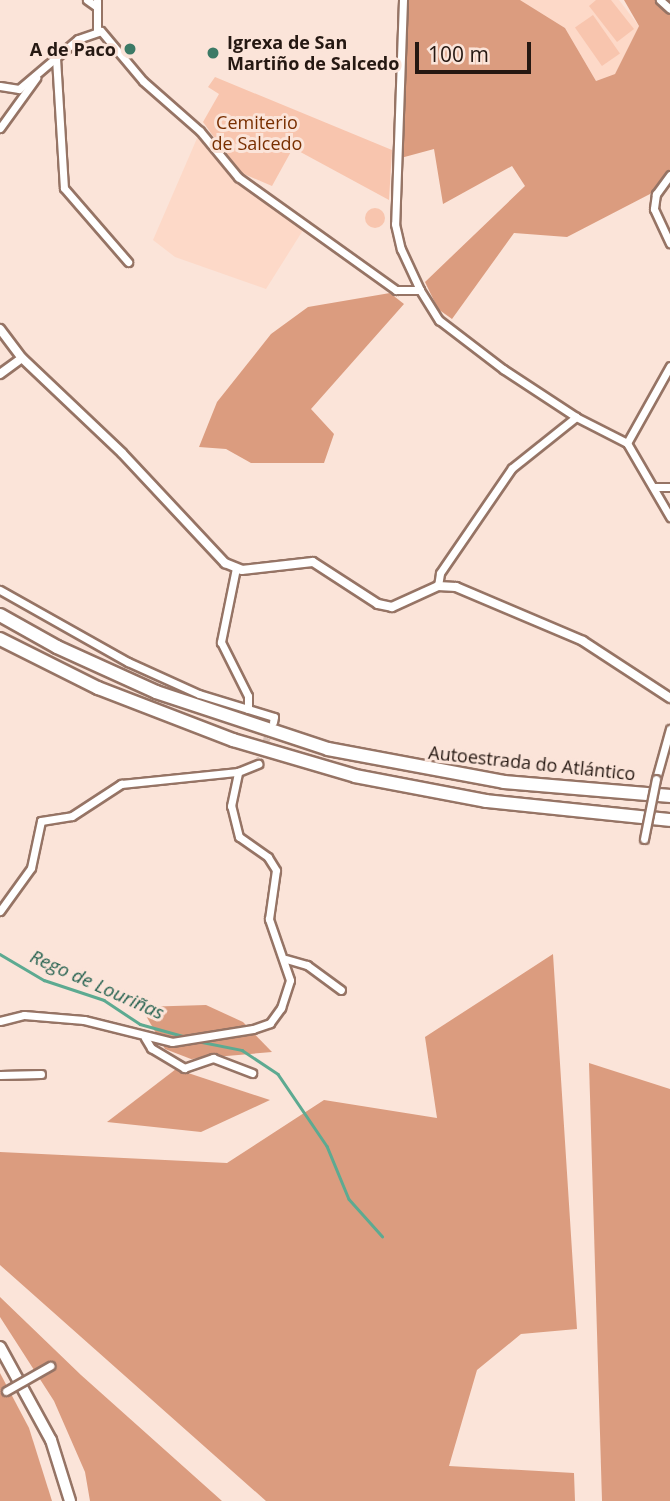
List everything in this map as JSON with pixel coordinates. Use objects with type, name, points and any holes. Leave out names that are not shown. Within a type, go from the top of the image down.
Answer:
[{"type":"highway","name":"Autoestrada do Atlántico","points":[[0,615],[57,648],[156,692],[328,749],[504,782],[670,796]]},
{"type":"highway","points":[[0,639],[110,693],[233,740],[355,776],[486,801],[670,820]]},
{"type":"highway","points":[[0,1348],[51,1440],[70,1501]]},
{"type":"street","points":[[87,0],[97,3],[97,30],[143,81],[200,131],[238,177],[396,290],[420,290]]},
{"type":"street","points":[[403,0],[395,224],[401,249],[420,290],[439,320],[576,417],[627,443],[670,517]]},
{"type":"street","points":[[660,0],[670,9]]},
{"type":"street","points":[[0,128],[37,77],[78,38],[97,30]]},
{"type":"street","points":[[56,58],[64,188],[128,262]]},
{"type":"street","points":[[0,86],[19,89],[37,77]]},
{"type":"street","points":[[670,175],[656,194],[654,209],[670,244]]},
{"type":"street","points":[[0,329],[22,359],[122,453],[216,555],[236,568],[313,562],[377,604],[392,607],[438,586],[456,587],[583,640],[670,698]]},
{"type":"street","points":[[0,374],[22,359]]},
{"type":"street","points":[[627,443],[670,366]]},
{"type":"street","points":[[438,586],[440,573],[512,468],[576,417]]},
{"type":"street","points":[[654,487],[670,487]]},
{"type":"street","points":[[236,568],[221,642],[248,696],[248,709]]},
{"type":"street","points":[[0,590],[128,662],[199,694],[274,717],[272,722]]},
{"type":"street","points":[[644,839],[656,779],[670,729]]},
{"type":"street","points":[[0,911],[31,868],[41,821],[72,816],[121,784],[238,772],[258,764]]},
{"type":"street","points":[[0,1021],[24,1015],[84,1020],[145,1038],[180,1042],[264,1027],[281,1008],[291,971],[269,919],[277,878],[274,863],[239,837],[234,827],[231,798],[238,772]]},
{"type":"street","points":[[286,959],[307,965],[341,990]]},
{"type":"street","points":[[145,1038],[151,1048],[184,1068],[213,1058],[252,1073]]},
{"type":"street","points":[[0,1074],[41,1074]]},
{"type":"street","points":[[3,1394],[50,1366]]},
{"type":"shaded area","points":[[406,0],[520,0],[565,28],[596,81],[615,74],[639,26],[624,0],[660,0],[670,9],[670,174],[650,194],[567,237],[514,233],[452,319],[438,309],[425,282],[525,186],[512,166],[443,204],[434,149],[397,159]]},
{"type":"shaded area","points":[[520,0],[619,0],[639,26],[615,74],[596,81],[565,28]]},
{"type":"shaded area","points":[[198,136],[234,178],[305,227],[266,289],[175,257],[153,240]]},
{"type":"shaded area","points":[[390,293],[404,304],[311,409],[334,434],[324,463],[251,463],[226,449],[199,447],[217,402],[271,334],[308,307]]},
{"type":"shaded area","points":[[553,954],[577,1329],[521,1334],[477,1370],[449,1466],[574,1473],[575,1501],[266,1501],[0,1265],[0,1152],[227,1163],[324,1100],[437,1118],[425,1037]]},
{"type":"shaded area","points":[[206,1005],[243,1022],[272,1052],[191,1059],[165,1049],[141,1007]]},
{"type":"shaded area","points":[[589,1063],[670,1089],[670,1501],[602,1501]]},
{"type":"shaded area","points":[[176,1069],[270,1100],[201,1132],[107,1122]]},
{"type":"shaded area","points":[[0,1297],[81,1375],[222,1501],[90,1501],[85,1472],[54,1401],[0,1317]]},
{"type":"shaded area","points":[[0,1373],[29,1428],[52,1501],[0,1501]]},
{"type":"green space","points":[[596,0],[611,0],[634,29],[617,42],[589,6]]},
{"type":"green space","points":[[593,15],[620,54],[602,66],[575,28]]},
{"type":"green space","name":"Cemiterio de Salcedo","points":[[215,77],[392,150],[389,200],[293,148],[272,186],[239,172],[203,122],[219,94],[208,87]]},
{"type":"green space","points":[[375,208],[382,211],[385,218],[382,225],[375,228],[368,225],[365,218],[368,211]]},
{"type":"waterway","name":"Rego de Louriñas","points":[[0,954],[44,980],[104,1000],[140,1024],[183,1036]]},
{"type":"waterway","name":"Rego de Louriñas","points":[[202,1042],[242,1050],[278,1074],[327,1146],[349,1199],[382,1236]]},
{"type":"tunnel","points":[[258,764],[270,729]]},
{"type":"place","name":"A de Paco","points":[[130,49]]},
{"type":"place","name":"Igrexa de San Martiño de Salcedo","points":[[213,53]]}]
